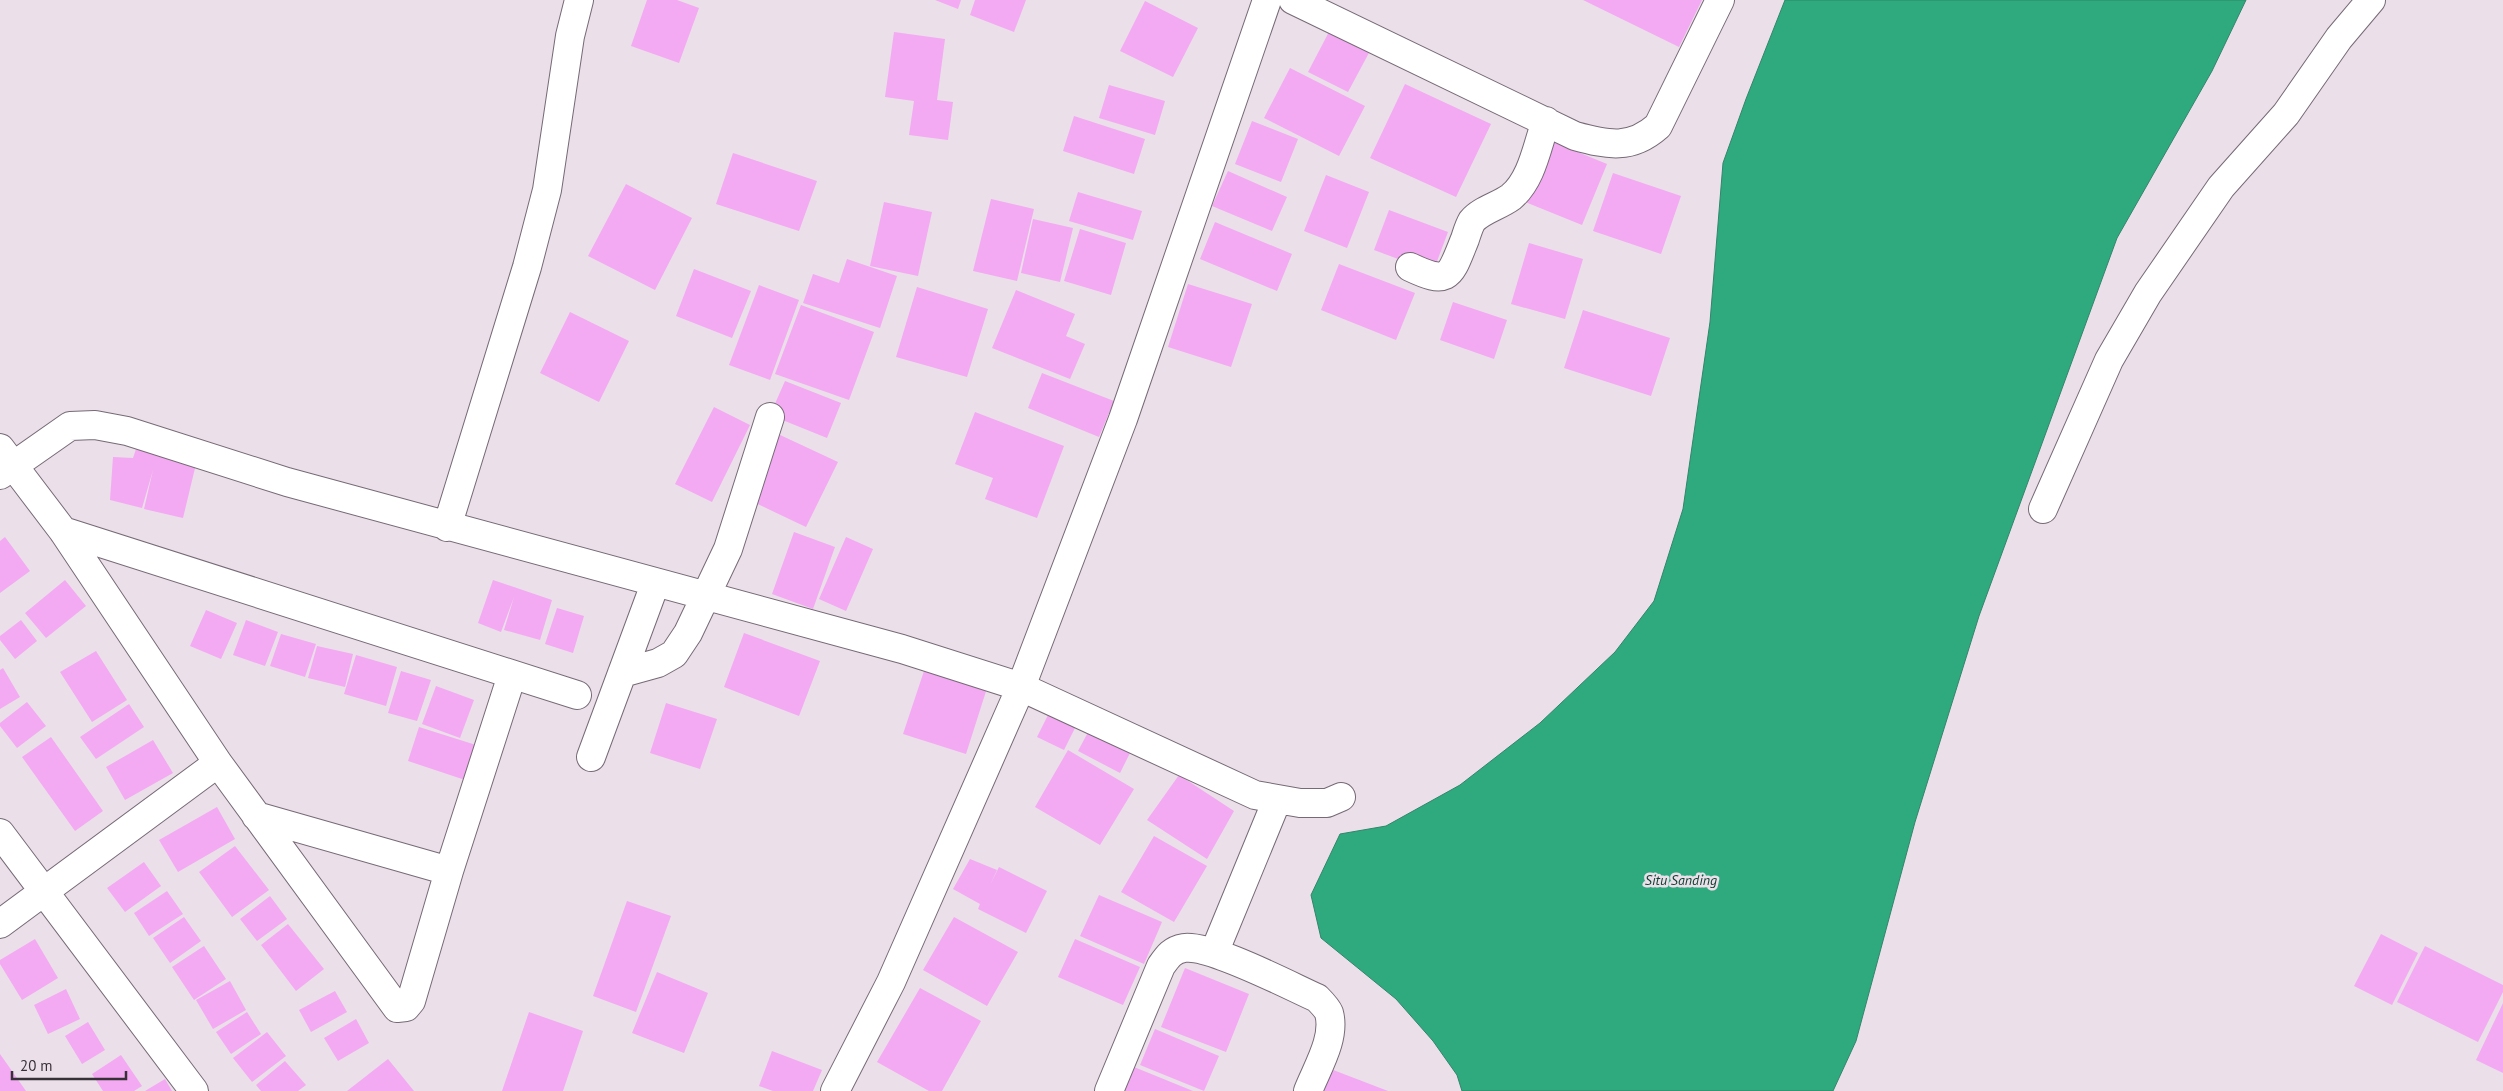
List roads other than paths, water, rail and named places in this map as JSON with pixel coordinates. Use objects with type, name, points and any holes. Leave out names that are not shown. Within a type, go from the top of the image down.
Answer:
[{"type":"street","points":[[447,527],[527,267],[547,190],[570,36],[579,0]]},
{"type":"street","points":[[835,1091],[891,982],[1021,687],[1123,419],[1267,0]]},
{"type":"street","points":[[1293,0],[1575,136],[1612,144],[1630,142],[1646,137],[1658,126],[1720,0]]},
{"type":"street","points":[[2043,509],[2109,360],[2148,293],[2221,187],[2286,114],[2339,38],[2371,0]]},
{"type":"street","points":[[1410,267],[1429,276],[1441,278],[1448,274],[1455,263],[1471,223],[1512,196],[1526,178],[1546,122]]},
{"type":"street","points":[[622,673],[658,663],[674,654],[688,633],[728,549],[770,417]]},
{"type":"street","points":[[512,675],[449,871],[410,1002],[406,1007],[397,1008],[218,763],[63,531],[4,463],[70,426],[95,425],[127,431],[287,482],[655,584],[902,649],[1021,687],[1107,724],[1255,795],[1277,800],[1327,803],[1341,797]]},
{"type":"street","points":[[63,531],[577,696]]},
{"type":"street","points":[[591,757],[655,584]]},
{"type":"street","points":[[0,924],[218,763]]},
{"type":"street","points":[[1214,953],[1277,800]]},
{"type":"street","points":[[256,816],[449,871]]},
{"type":"street","points":[[0,832],[194,1091]]},
{"type":"street","points":[[1109,1091],[1161,966],[1171,952],[1186,948],[1214,953],[1317,998],[1329,1012],[1330,1028],[1328,1042],[1308,1091]]},
{"type":"water","name":"Situ Sanding","points":[[1785,0],[2246,0],[2212,71],[2117,238],[1979,616],[1915,822],[1856,1041],[1833,1091],[1462,1091],[1457,1075],[1433,1041],[1396,999],[1321,938],[1311,895],[1340,834],[1386,826],[1460,785],[1540,723],[1615,652],[1654,601],[1683,509],[1710,322],[1723,163]]}]
